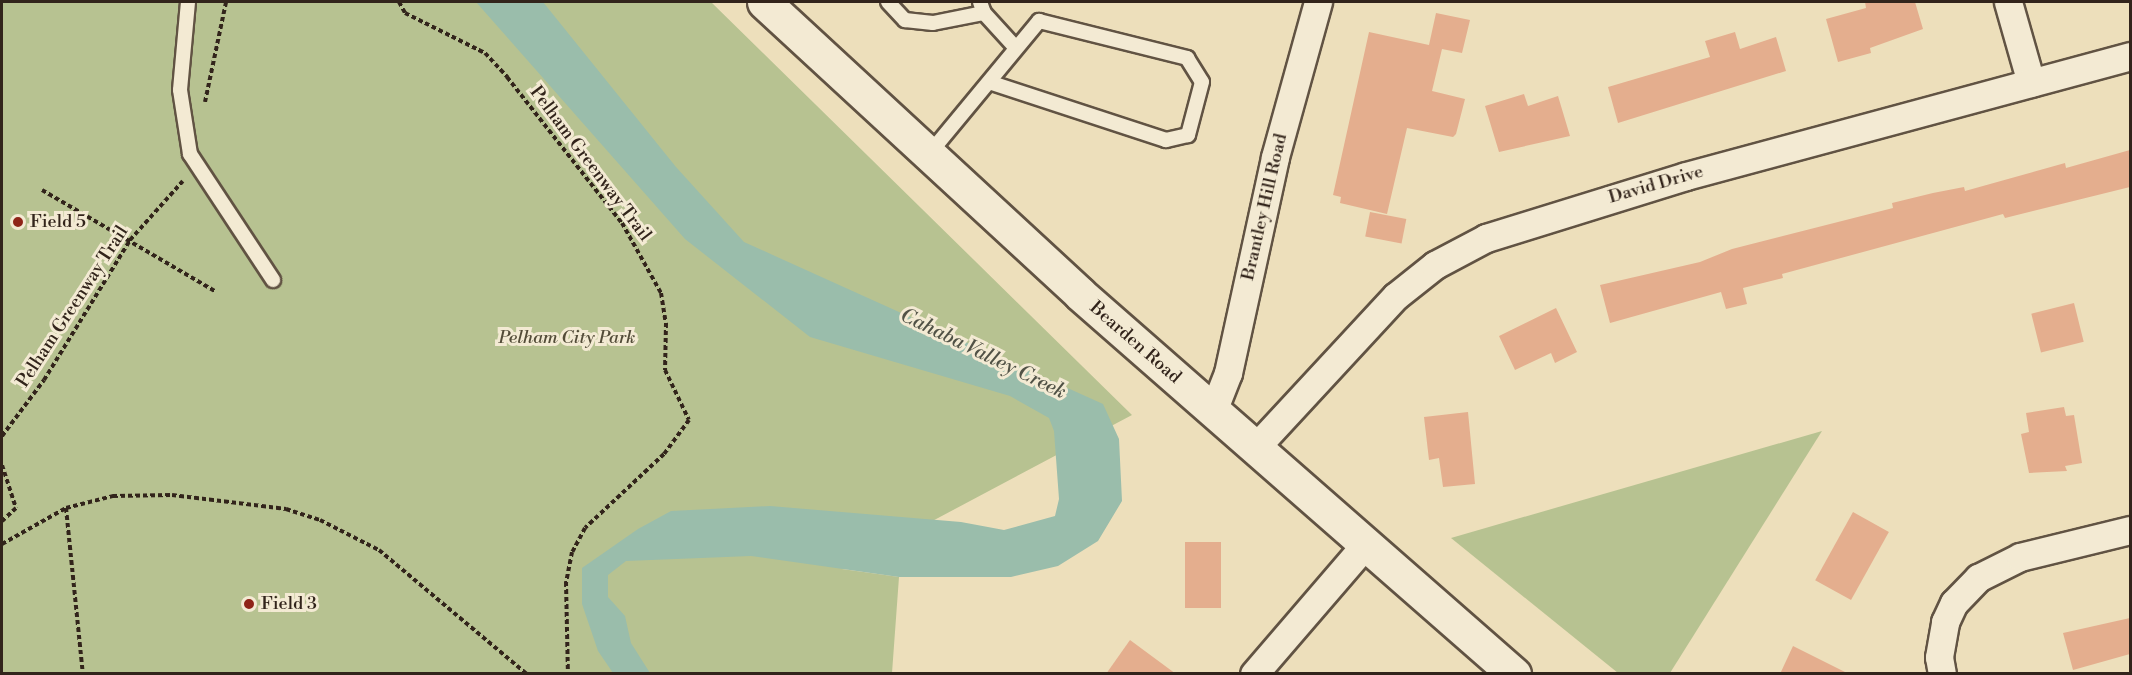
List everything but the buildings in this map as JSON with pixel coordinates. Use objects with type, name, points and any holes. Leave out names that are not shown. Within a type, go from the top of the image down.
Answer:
[{"type":"street","name":"Bearden Road","points":[[764,2],[1213,411],[1514,674]]},
{"type":"street","name":"Brantley Hill Road","points":[[1213,411],[1228,373],[1275,157],[1318,2]]},
{"type":"street","points":[[2008,2],[2031,82]]},
{"type":"street","name":"David Drive","points":[[1255,448],[1396,296],[1435,265],[1486,238],[1686,176],[2130,56]]},
{"type":"street","points":[[1942,674],[1939,657],[1945,622],[1954,603],[1978,578],[2020,557],[2130,530]]},
{"type":"street","points":[[1254,674],[1365,545]]},
{"type":"lane","points":[[188,2],[180,90],[184,126],[196,166],[273,280]]},
{"type":"lane","points":[[888,2],[904,20],[933,23],[982,7],[1016,48]]},
{"type":"lane","points":[[929,154],[1039,21],[1187,58],[1202,82],[1188,135],[1166,140],[989,82]]},
{"type":"path","points":[[204,106],[226,2]]},
{"type":"path","name":"Pelham Greenway Trail","points":[[399,2],[405,12],[485,53],[493,61],[543,119],[622,223],[661,293],[666,323],[665,370],[689,420],[664,454],[585,528],[572,552],[566,582],[568,674]]},
{"type":"path","name":"Pelham Greenway Trail","points":[[2,436],[45,380],[130,240],[196,166]]},
{"type":"path","points":[[42,190],[215,291]]},
{"type":"path","points":[[2,465],[16,508],[2,521]]},
{"type":"path","points":[[2,544],[66,508],[112,496],[172,495],[242,501],[320,520],[379,550],[527,674]]},
{"type":"path","points":[[66,508],[83,674]]},
{"type":"green space","name":"Pelham City Park","points":[[2,2],[711,2],[1132,415],[842,569],[899,577],[892,673],[2,673]]},
{"type":"green space","points":[[1822,431],[1670,673],[1618,673],[1451,538]]},
{"type":"water","name":"Cahaba Valley Creek","points":[[476,2],[543,2],[676,167],[744,242],[1103,404],[1119,439],[1122,501],[1098,541],[1058,566],[1011,577],[899,577],[751,556],[626,561],[608,575],[608,597],[625,616],[631,643],[650,673],[613,673],[598,651],[582,604],[582,568],[638,529],[671,511],[770,506],[961,522],[1004,530],[1055,516],[1059,499],[1054,431],[1049,418],[1010,396],[810,337],[685,239]]},
{"type":"place","name":"Field 5","points":[[18,222]]},
{"type":"place","name":"Field 3","points":[[249,604]]}]
